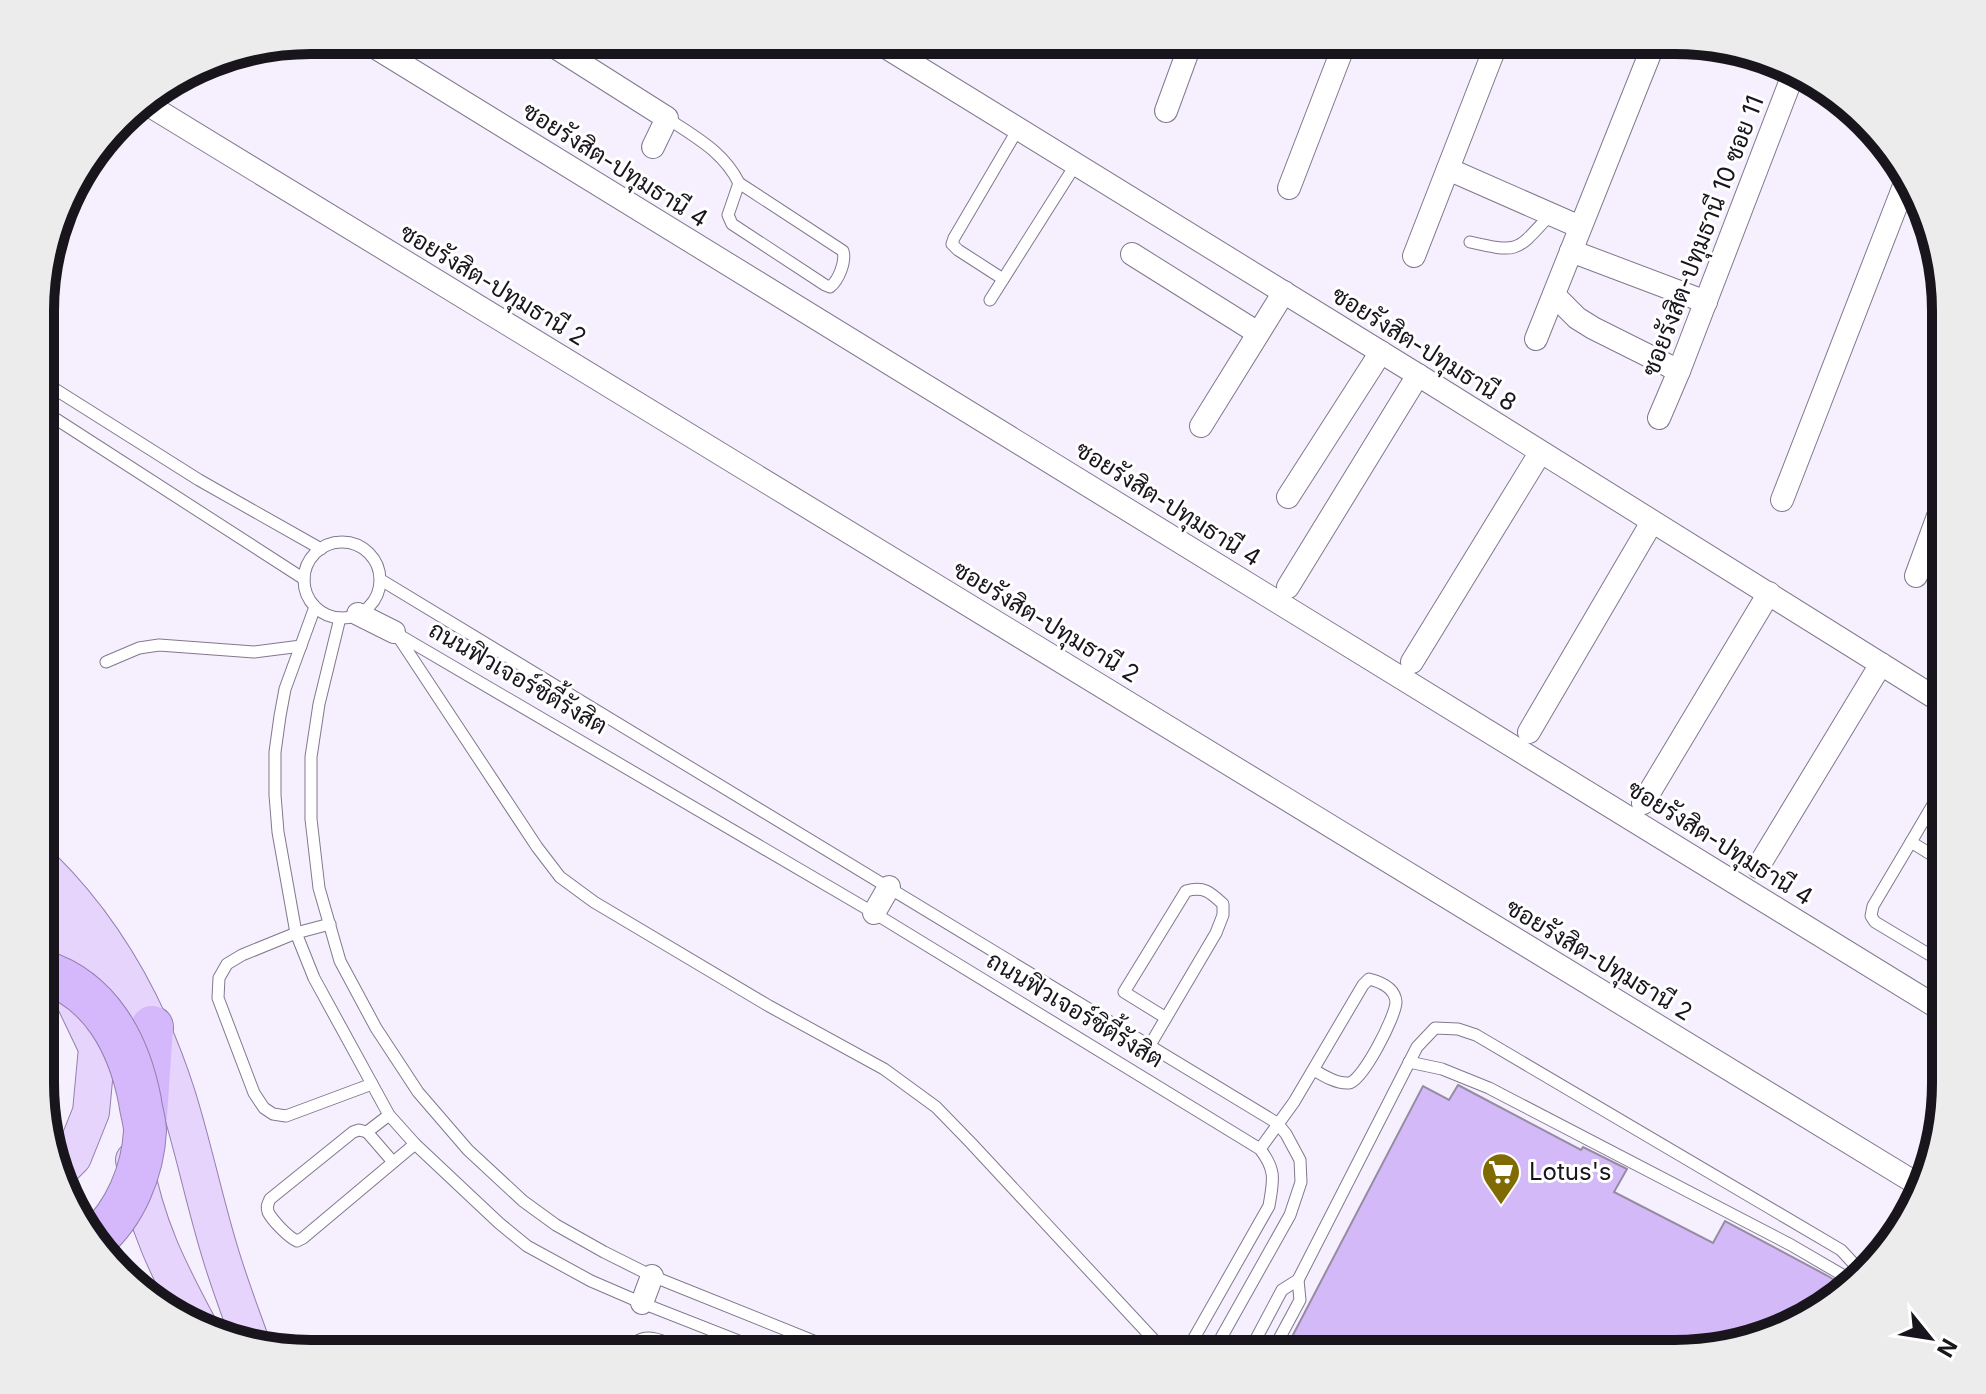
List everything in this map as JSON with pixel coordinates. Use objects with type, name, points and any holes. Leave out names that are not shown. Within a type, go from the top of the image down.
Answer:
[{"type":"highway","points":[[55,977],[89,997],[121,1040],[134,1073],[145,1129]]},
{"type":"highway","points":[[103,1233],[130,1193],[140,1165],[152,1027]]},
{"type":"main road","points":[[55,879],[106,943],[152,1027],[177,1096],[222,1259],[247,1331]]},
{"type":"main road","points":[[55,931],[88,966],[113,1010],[125,1061],[133,1159],[146,1213],[167,1266],[190,1309]]},
{"type":"main road","points":[[55,977],[75,1002],[97,1048],[91,1112],[68,1163]]},
{"type":"street","name":"ซอยรังสิต-ปทุมธานี 4","points":[[386,54],[1931,1003]]},
{"type":"street","points":[[566,54],[667,118],[653,147]]},
{"type":"street","name":"ซอยรังสิต-ปทุมธานี 8","points":[[897,54],[1931,695]]},
{"type":"street","points":[[1166,111],[1187,55]]},
{"type":"street","points":[[1289,188],[1340,55]]},
{"type":"street","points":[[1414,256],[1492,55]]},
{"type":"street","points":[[1536,339],[1649,55]]},
{"type":"street","name":"ซอยรังสิต-ปทุมธานี 10 ซอย 11","points":[[1659,418],[1790,82]]},
{"type":"street","name":"ซอยรังสิต-ปทุมธานี 2","points":[[154,108],[1912,1181]]},
{"type":"street","points":[[1448,169],[1580,227]]},
{"type":"street","points":[[1782,500],[1902,191]]},
{"type":"street","points":[[1571,251],[1706,302]]},
{"type":"street","points":[[1132,254],[1258,333]]},
{"type":"street","points":[[1201,426],[1284,292]]},
{"type":"street","points":[[1554,295],[1577,318],[1593,328],[1679,371]]},
{"type":"street","points":[[1288,497],[1381,352]]},
{"type":"street","points":[[1288,587],[1418,375]]},
{"type":"street","points":[[1412,662],[1540,453]]},
{"type":"street","points":[[1529,732],[1652,522]]},
{"type":"street","points":[[1916,576],[1931,535]]},
{"type":"street","points":[[1643,803],[1769,593]]},
{"type":"street","points":[[349,616],[394,632]]},
{"type":"street","points":[[1758,867],[1881,664]]},
{"type":"street","points":[[874,913],[889,887]]},
{"type":"street","points":[[642,1303],[652,1276]]},
{"type":"lane","points":[[667,118],[717,152],[732,168],[739,183],[843,251],[845,257],[836,283],[830,287],[825,285],[732,224],[728,215],[739,183]]},
{"type":"lane","points":[[1003,279],[952,244],[1018,129]]},
{"type":"lane","points":[[990,300],[1076,164]]},
{"type":"lane","points":[[1470,242],[1515,248],[1550,215]]},
{"type":"lane","points":[[54,389],[199,480],[321,549],[312,557],[304,579],[315,607],[331,616],[349,616],[367,609],[374,601],[381,580]]},
{"type":"lane","points":[[54,418],[304,579]]},
{"type":"lane","name":"ถนนฟิวเจอร์ซิตี้รังสิต","points":[[321,549],[340,542],[361,546],[375,560],[381,580],[1277,1123],[1300,1160],[1301,1182],[1290,1215],[1220,1340]]},
{"type":"lane","points":[[315,607],[285,689],[280,716],[275,752],[278,832],[296,933],[314,978],[389,1115],[415,1144],[527,1246],[591,1281],[736,1339]]},
{"type":"lane","points":[[349,616],[319,704],[311,757],[311,819],[319,888],[340,961],[376,1028],[418,1092],[468,1150],[523,1201],[556,1225],[652,1276],[810,1339]]},
{"type":"lane","name":"ถนนฟิวเจอร์ซิตี้รังสิต","points":[[394,632],[874,913],[1260,1149]]},
{"type":"lane","name":"ถนนฟิวเจอร์ซิตี้รังสิต","points":[[394,632],[560,877],[594,902],[769,1006],[884,1069],[936,1107],[1154,1340]]},
{"type":"lane","points":[[106,662],[139,648],[159,645],[254,652],[301,646]]},
{"type":"lane","points":[[1931,808],[1873,906],[1871,916],[1875,922],[1931,956]]},
{"type":"lane","points":[[1911,842],[1931,854]]},
{"type":"lane","points":[[1150,1045],[1166,1018],[1216,933],[1223,915],[1223,904],[1198,888],[1186,891],[1124,992],[1166,1018]]},
{"type":"lane","points":[[330,924],[296,933],[227,964],[219,978],[218,998],[254,1093],[264,1108],[273,1114],[286,1116],[372,1084]]},
{"type":"lane","points":[[1193,1340],[1269,1206],[1273,1181],[1271,1165],[1260,1149],[1294,1102],[1363,985],[1369,979],[1381,982],[1391,990],[1396,1000],[1393,1017],[1355,1081],[1347,1084],[1314,1070]]},
{"type":"lane","points":[[1256,1340],[1282,1290],[1298,1280],[1417,1047],[1435,1028],[1458,1029],[1476,1035],[1841,1250],[1856,1266]]},
{"type":"lane","points":[[1409,1062],[1442,1069],[1489,1088],[1791,1245],[1844,1276]]},
{"type":"lane","points":[[367,1132],[389,1115]]},
{"type":"lane","points":[[393,1162],[367,1132],[353,1132],[270,1199],[268,1211],[289,1237],[297,1241],[415,1144]]},
{"type":"lane","points":[[1279,1340],[1300,1300],[1298,1280]]},
{"type":"shaded area","points":[[1931,570],[1931,586],[1926,583]]},
{"type":"building","name":"Lotus's","points":[[1458,1085],[1581,1150],[1583,1147],[1627,1169],[1614,1192],[1713,1243],[1725,1221],[1837,1282],[1818,1297],[1773,1320],[1708,1338],[1290,1340],[1423,1086],[1449,1100]]},
{"type":"place","name":"Lotus's","points":[[1501,1206]]}]
